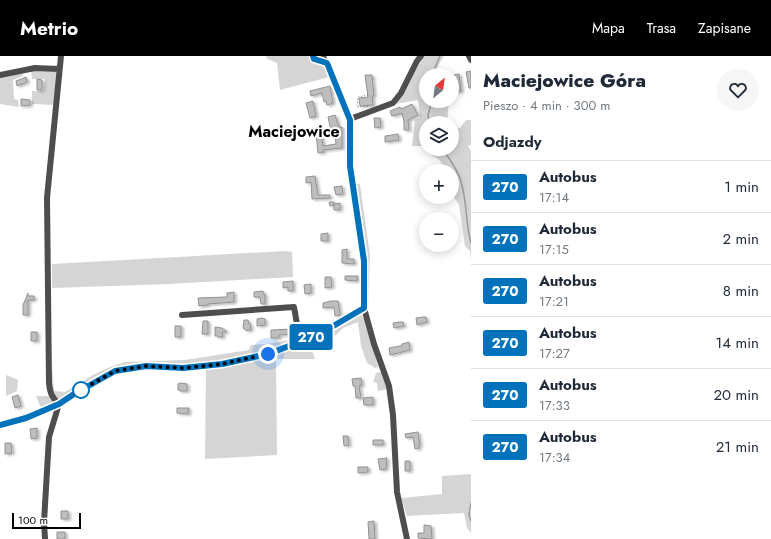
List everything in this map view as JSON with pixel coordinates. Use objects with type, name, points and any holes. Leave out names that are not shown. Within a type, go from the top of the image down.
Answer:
[{"type":"street","points":[[59,404],[51,395],[49,383],[47,206],[61,56]]},
{"type":"street","points":[[313,56],[314,59],[327,63]]},
{"type":"street","points":[[324,56],[350,120],[350,166],[364,261],[364,308],[388,386],[393,415],[397,492],[406,539]]},
{"type":"street","points":[[350,120],[393,103],[401,93],[421,56]]},
{"type":"street","points":[[469,56],[471,60]]},
{"type":"street","points":[[0,74],[35,68],[59,69]]},
{"type":"street","points":[[182,315],[294,307],[300,341]]},
{"type":"street","points":[[0,425],[26,418],[59,404],[115,371],[146,366],[183,368],[222,364],[268,354],[318,335],[364,308]]},
{"type":"street","points":[[45,539],[44,522],[49,437],[59,404]]},
{"type":"path","points":[[368,95],[358,97],[356,107],[370,106]]},
{"type":"shaded area","points":[[266,56],[309,56],[313,62],[323,65],[329,77],[280,90],[277,63],[267,59]]},
{"type":"shaded area","points":[[425,56],[444,56],[438,68],[419,68],[419,108],[448,108],[448,116],[420,116],[418,100],[395,104],[408,87]]},
{"type":"shaded area","points":[[31,70],[57,71],[54,105],[32,104],[32,91],[44,91],[45,79],[32,79]]},
{"type":"shaded area","points":[[23,72],[23,76],[13,80],[14,99],[18,100],[19,107],[0,104],[0,77]]},
{"type":"shaded area","points":[[419,118],[419,146],[412,146],[415,120]]},
{"type":"shaded area","points":[[466,120],[471,120],[471,145],[468,146],[471,152],[471,260],[470,251],[465,246],[458,204],[459,164],[441,164],[440,160],[433,156],[459,156],[459,128]]},
{"type":"shaded area","points":[[355,184],[360,184],[370,256],[368,308],[364,240]]},
{"type":"shaded area","points":[[285,251],[292,252],[293,277],[169,284],[52,288],[52,264]]},
{"type":"shaded area","points":[[361,314],[368,325],[378,367],[375,368],[367,363],[361,346],[358,322],[343,328],[335,336],[311,348],[315,359],[276,359],[277,455],[205,459],[206,367],[268,356],[338,326]]},
{"type":"shaded area","points":[[295,339],[296,341],[271,349],[221,361],[187,364],[131,365],[107,373],[84,386],[83,385],[61,399],[56,399],[52,392],[51,355],[54,391],[65,392],[93,375],[125,362],[185,360],[249,350],[251,345]]},
{"type":"shaded area","points":[[381,372],[387,389],[378,391],[377,383],[373,382],[376,373]]},
{"type":"shaded area","points":[[6,375],[18,380],[17,391],[6,396]]},
{"type":"shaded area","points":[[36,396],[49,396],[55,403],[41,408]]},
{"type":"shaded area","points":[[471,474],[471,508],[469,511],[471,512],[471,533],[467,528],[464,513],[407,516],[401,498],[442,494],[442,476]]},
{"type":"building","points":[[471,71],[471,88],[469,88],[466,72]]},
{"type":"building","points":[[459,74],[461,91],[459,91]]},
{"type":"building","points":[[365,75],[372,75],[374,96],[372,96],[373,105],[360,106],[359,98],[368,97]]},
{"type":"building","points":[[26,77],[27,82],[17,86],[16,81]]},
{"type":"building","points":[[37,79],[42,80],[42,90],[37,90]]},
{"type":"building","points":[[330,86],[333,103],[327,105],[326,101],[324,102],[322,93],[311,96],[310,91]]},
{"type":"building","points":[[21,99],[30,100],[30,105],[21,106]]},
{"type":"building","points":[[313,101],[316,116],[310,118],[306,103]]},
{"type":"building","points":[[412,104],[418,115],[408,120],[409,130],[404,130],[402,113],[392,116],[390,111],[400,107],[401,109]]},
{"type":"building","points":[[335,115],[339,127],[342,127],[342,148],[323,150],[324,152],[318,153],[316,133],[321,132],[323,146],[336,144],[334,131],[331,131],[328,117]]},
{"type":"building","points":[[374,118],[380,118],[381,127],[375,128]]},
{"type":"building","points":[[398,134],[399,140],[385,142],[385,136]]},
{"type":"building","points":[[315,176],[318,195],[330,195],[330,198],[312,199],[311,182],[306,183],[306,177]]},
{"type":"building","points":[[342,186],[343,194],[336,195],[334,187]]},
{"type":"building","points":[[329,202],[334,202],[334,204],[340,203],[340,210],[334,210],[334,205],[330,206]]},
{"type":"building","points":[[328,233],[328,241],[321,241],[321,234]]},
{"type":"building","points":[[347,249],[347,259],[354,259],[354,264],[342,263],[342,250]]},
{"type":"building","points":[[345,276],[358,276],[357,281],[345,280]]},
{"type":"building","points":[[325,277],[331,277],[332,287],[325,288]]},
{"type":"building","points":[[293,281],[293,291],[288,291],[288,287],[283,288],[283,282]]},
{"type":"building","points":[[311,284],[311,293],[305,294],[304,285]]},
{"type":"building","points":[[263,291],[263,294],[265,294],[265,304],[261,304],[260,297],[254,297],[254,292]]},
{"type":"building","points":[[234,292],[234,302],[199,306],[198,298],[227,297],[227,293]]},
{"type":"building","points":[[28,293],[28,296],[34,296],[34,300],[28,300],[28,315],[23,315],[23,305]]},
{"type":"building","points":[[338,301],[340,315],[335,316],[334,307],[323,308],[323,303]]},
{"type":"building","points":[[426,317],[427,322],[417,325],[416,318]]},
{"type":"building","points":[[257,319],[265,319],[265,325],[257,326]]},
{"type":"building","points":[[244,320],[248,320],[251,330],[247,331],[243,328]]},
{"type":"building","points":[[203,321],[208,321],[208,334],[202,334]]},
{"type":"building","points":[[403,322],[404,326],[394,328],[393,323]]},
{"type":"building","points":[[175,326],[181,326],[181,337],[175,337]]},
{"type":"building","points":[[215,327],[222,328],[227,332],[222,332],[223,337],[215,336]]},
{"type":"building","points":[[292,329],[292,334],[279,335],[279,338],[271,338],[271,330]]},
{"type":"building","points":[[31,332],[37,332],[37,341],[31,341]]},
{"type":"building","points":[[409,342],[410,350],[390,355],[389,348],[400,346]]},
{"type":"building","points":[[361,378],[362,385],[359,386],[361,398],[356,398],[355,386],[353,386],[352,379]]},
{"type":"building","points":[[178,384],[187,384],[187,391],[178,390]]},
{"type":"building","points":[[18,395],[21,406],[15,408],[12,397]]},
{"type":"building","points":[[373,397],[373,405],[364,405],[363,398]]},
{"type":"building","points":[[177,408],[189,408],[188,414],[177,413]]},
{"type":"building","points":[[37,428],[37,438],[31,439],[30,429]]},
{"type":"building","points":[[418,432],[420,445],[419,448],[415,449],[413,437],[406,438],[405,434]]},
{"type":"building","points":[[343,436],[348,436],[349,445],[344,446]]},
{"type":"building","points":[[373,440],[383,440],[383,445],[373,445]]},
{"type":"building","points":[[5,443],[11,443],[12,453],[5,454]]},
{"type":"building","points":[[387,458],[386,469],[380,470],[378,459]]},
{"type":"building","points":[[405,461],[410,461],[410,471],[405,471]]},
{"type":"building","points":[[358,467],[368,467],[368,472],[358,473]]},
{"type":"building","points":[[61,511],[68,511],[68,519],[61,519]]},
{"type":"building","points":[[374,521],[375,539],[369,539],[368,522]]},
{"type":"building","points":[[424,525],[431,526],[432,539],[418,538],[418,533],[424,533]]},
{"type":"building","points":[[57,532],[65,532],[65,539],[57,539]]},
{"type":"waterway","points":[[435,68],[440,56]]},
{"type":"waterway","points":[[428,116],[430,108]]},
{"type":"waterway","points":[[447,156],[455,168],[462,185],[471,243]]},
{"type":"waterway","points":[[471,503],[469,515],[471,521]]},
{"type":"bus line","name":"270","points":[[0,425],[26,418],[59,404],[115,371],[146,366],[183,368],[222,364],[268,354],[318,335],[364,308],[364,261],[350,166],[350,120],[327,63],[314,59],[313,56]]},
{"type":"district","name":"Maciejowice","points":[[294,131]]},
{"type":"route","points":[[81,390],[74,394],[115,371],[146,366],[183,368],[222,364],[268,354]]}]
